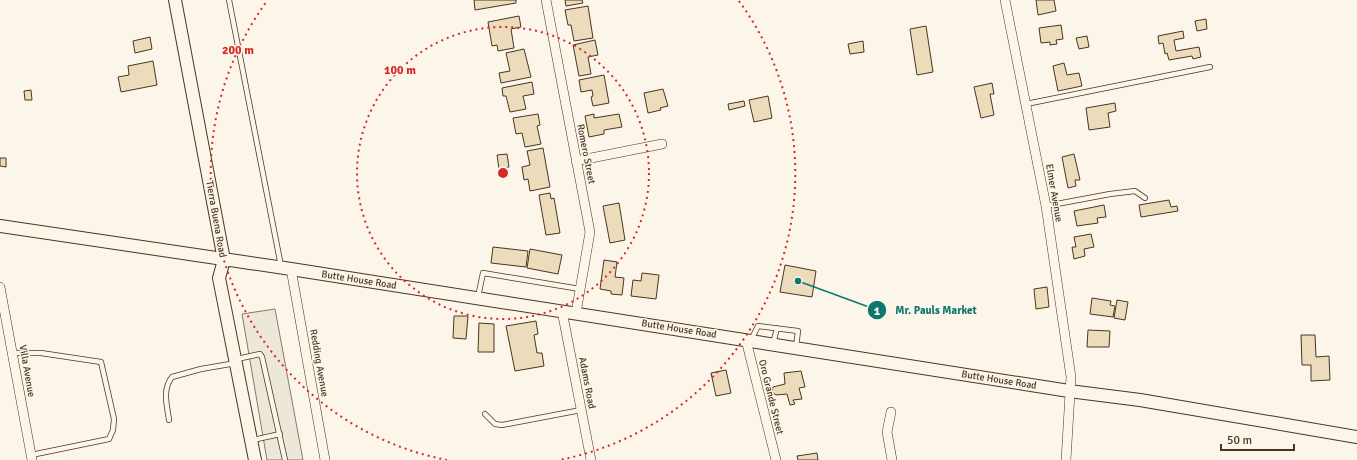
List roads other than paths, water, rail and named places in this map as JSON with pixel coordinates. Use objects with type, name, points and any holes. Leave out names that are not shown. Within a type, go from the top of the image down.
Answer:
[{"type":"main road","name":"Tierra Buena Road","points":[[175,0],[224,260],[219,278],[255,460]]},
{"type":"main road","name":"Butte House Road","points":[[0,226],[576,313],[1069,391],[1140,400],[1357,437]]},
{"type":"street","name":"Romero Street","points":[[546,0],[590,232],[576,313]]},
{"type":"street","name":"Elmer Avenue","points":[[1005,0],[1046,206],[1071,377],[1066,460]]},
{"type":"street","points":[[576,161],[662,144]]},
{"type":"street","name":"Redding Avenue","points":[[286,269],[325,460]]},
{"type":"street","name":"Villa Avenue","points":[[0,287],[31,457]]},
{"type":"street","name":"Adams Road","points":[[562,311],[591,460]]},
{"type":"street","name":"Oro Grande Street","points":[[748,340],[776,460]]},
{"type":"street","points":[[890,412],[886,432],[892,460]]},
{"type":"lane","points":[[229,0],[286,269]]},
{"type":"lane","points":[[1026,104],[1210,67]]},
{"type":"lane","points":[[1046,206],[1135,190],[1145,198]]},
{"type":"lane","points":[[478,298],[483,273],[580,289]]},
{"type":"lane","points":[[748,340],[758,326],[777,328],[798,332],[796,347]]},
{"type":"lane","points":[[773,344],[777,328]]},
{"type":"lane","points":[[12,354],[41,353],[101,362],[114,419],[113,430],[109,439],[31,457]]},
{"type":"lane","points":[[169,420],[166,387],[172,377],[260,354],[262,357],[286,460]]},
{"type":"lane","points":[[485,414],[495,424],[502,425],[581,410]]},
{"type":"lane","points":[[251,440],[280,434]]},
{"type":"place","name":"Mr. Pauls Market","points":[[798,281]]}]
